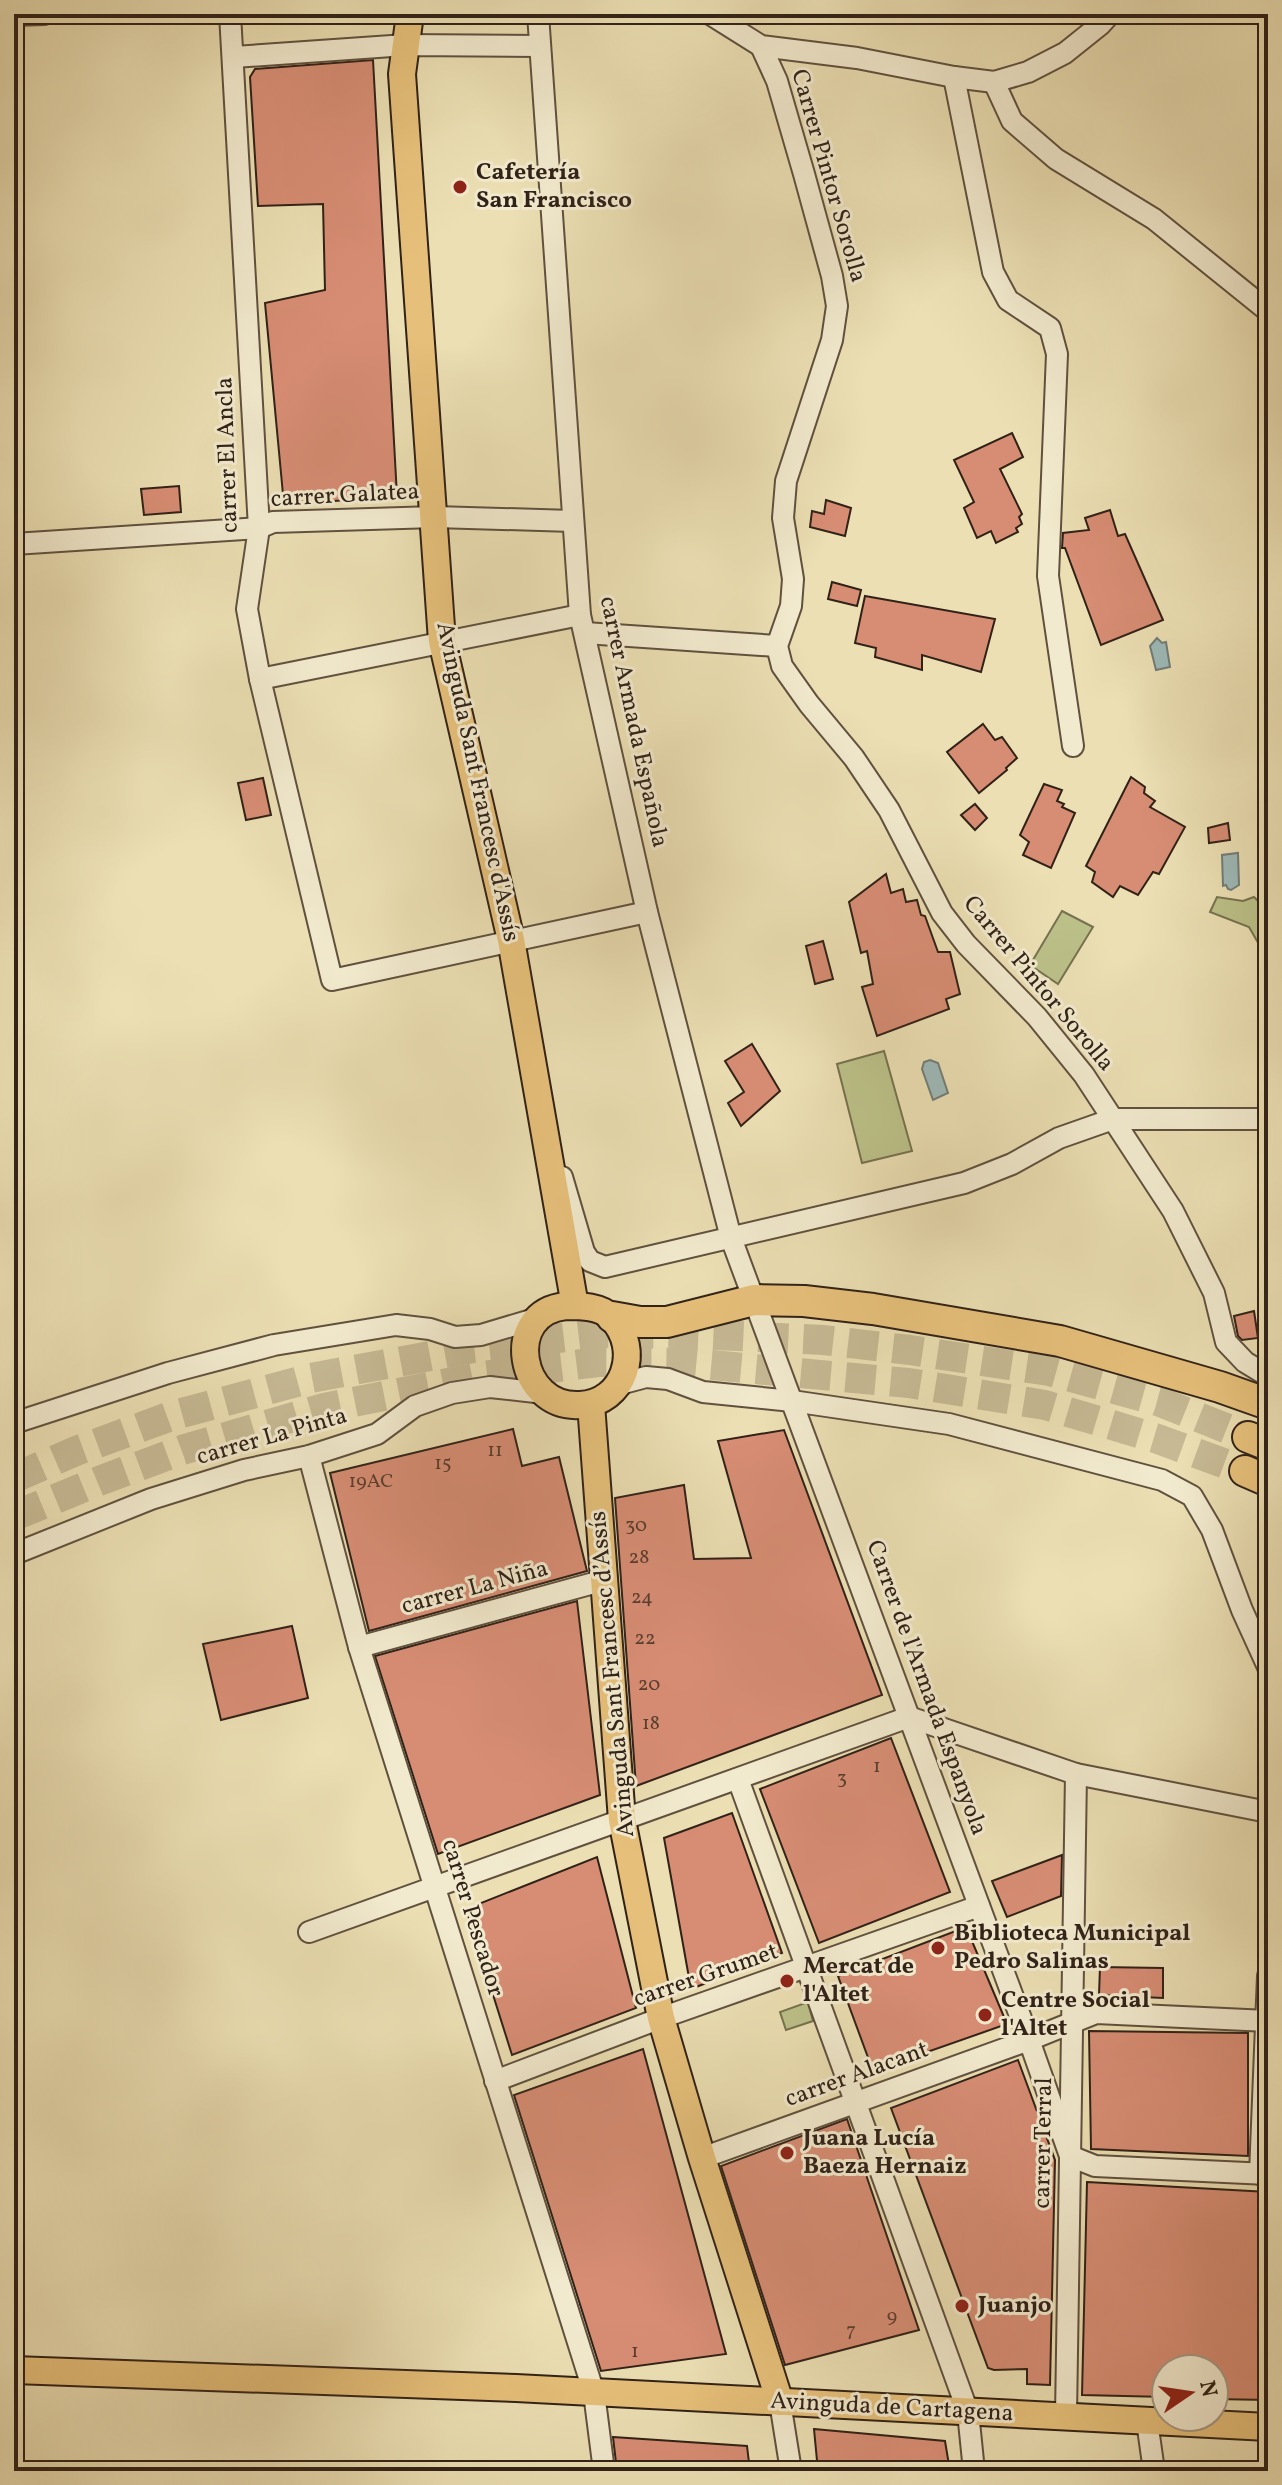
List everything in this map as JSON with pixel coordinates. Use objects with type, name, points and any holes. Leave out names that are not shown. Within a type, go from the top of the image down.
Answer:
[{"type":"highway","points":[[612,1317],[640,1322],[667,1322],[754,1300],[804,1301],[873,1309],[1060,1341],[1268,1404]]},
{"type":"main road","name":"Avinguda Sant Francesc d'Assís","points":[[410,14],[402,74],[442,641],[511,940],[575,1306]]},
{"type":"main road","points":[[575,1306],[612,1317],[625,1340],[627,1362],[620,1384],[609,1396],[591,1404],[563,1404],[544,1393],[532,1381],[525,1351],[530,1329],[538,1318],[558,1307],[575,1306]]},
{"type":"main road","name":"Avinguda Sant Francesc d’Assís","points":[[591,1404],[622,1820],[661,2018],[780,2402]]},
{"type":"main road","name":"Avinguda de Cartagena","points":[[14,2370],[516,2388],[1268,2427]]},
{"type":"street","points":[[14,15],[44,14]]},
{"type":"street","name":"carrer Armada Española","points":[[538,14],[582,624],[647,912],[731,1238]]},
{"type":"street","points":[[710,14],[761,46],[888,63],[994,82],[1028,72],[1065,53],[1110,14]]},
{"type":"street","name":"carrer El Ancla","points":[[226,18],[234,57],[259,528],[247,609],[260,679],[332,980],[511,940]]},
{"type":"street","points":[[234,57],[406,45],[540,46]]},
{"type":"street","name":"Carrer Pintor Sorolla","points":[[761,46],[777,81],[832,276],[837,306],[832,340],[786,481],[783,518],[793,579],[791,606],[777,646],[782,666],[854,758],[889,810],[942,913],[966,944],[1037,1017],[1084,1075],[1173,1211],[1214,1293],[1226,1342],[1245,1362],[1268,1376]]},
{"type":"street","points":[[954,77],[993,272],[1008,300],[1050,328],[1057,354],[1048,576],[1073,746]]},
{"type":"street","points":[[994,82],[1012,121],[1056,159],[1154,219],[1268,311]]},
{"type":"street","name":"carrer Galatea","points":[[14,544],[259,528],[273,522],[435,517],[573,521]]},
{"type":"street","points":[[260,679],[442,641],[582,624],[777,646]]},
{"type":"street","points":[[511,940],[647,912]]},
{"type":"street","points":[[542,1108],[584,1252],[590,1261],[605,1267],[964,1183],[1012,1164],[1059,1138],[1113,1119],[1268,1119]]},
{"type":"street","name":"Carrer de l'Armada Espanyola","points":[[731,1238],[1070,2156]]},
{"type":"street","points":[[14,1423],[168,1373],[274,1345],[396,1325],[430,1329],[455,1337],[481,1335],[538,1318]]},
{"type":"street","points":[[481,1335],[525,1351]]},
{"type":"street","points":[[620,1384],[646,1377],[668,1379],[703,1392],[792,1401],[949,1424],[1162,1480],[1192,1496],[1212,1530],[1242,1610],[1268,1667]]},
{"type":"street","name":"carrer La Pinta","points":[[14,1554],[151,1499],[377,1434],[415,1406],[452,1393],[490,1387],[544,1393]]},
{"type":"street","name":"carrer Pescador","points":[[309,1456],[359,1647],[594,2393],[604,2471]]},
{"type":"street","name":"carrer La Niña","points":[[359,1647],[605,1580]]},
{"type":"street","points":[[309,1932],[909,1717],[1076,1774],[1268,1812]]},
{"type":"street","name":"carrer Terral","points":[[1066,2416],[1076,1774]]},
{"type":"street","points":[[738,1779],[968,2412],[974,2471]]},
{"type":"street","name":"carrer Grumet","points":[[495,2081],[661,2018],[979,1906]]},
{"type":"street","points":[[1070,2156],[1095,2166],[1264,2174],[1268,1976]]},
{"type":"street","name":"carrer Alacant","points":[[702,2158],[1096,2013],[1267,2021]]},
{"type":"street","points":[[780,2402],[791,2471]]},
{"type":"street","points":[[1147,2421],[1154,2471]]},
{"type":"green space","points":[[1268,881],[1268,960],[1249,927],[1210,912],[1217,897],[1243,901],[1254,897],[1265,908],[1259,884]]},
{"type":"green space","points":[[1062,911],[1093,927],[1058,984],[1030,965]]},
{"type":"green space","points":[[884,1051],[912,1151],[862,1163],[837,1064]]},
{"type":"green space","points":[[808,2002],[813,2021],[786,2030],[780,2012]]},
{"type":"water","points":[[1157,638],[1162,643],[1166,642],[1170,667],[1156,670],[1150,646]]},
{"type":"water","points":[[1238,853],[1239,885],[1231,890],[1223,886],[1222,855]]},
{"type":"water","points":[[930,1060],[938,1063],[948,1093],[933,1100],[922,1069],[924,1062]]},
{"type":"building","points":[[373,60],[397,496],[284,505],[265,303],[325,290],[323,204],[258,206],[250,77],[255,69]]},
{"type":"building","points":[[1012,433],[1023,457],[1000,469],[1022,514],[1019,517],[1022,524],[1016,528],[1018,532],[996,543],[991,531],[977,538],[964,508],[974,502],[954,460]]},
{"type":"building","points":[[179,486],[181,512],[144,515],[141,489]]},
{"type":"building","points":[[826,500],[851,508],[845,536],[810,527],[812,511],[824,514]]},
{"type":"building","points":[[1110,510],[1118,536],[1125,534],[1163,620],[1101,645],[1065,548],[1062,548],[1063,533],[1089,530],[1085,518]]},
{"type":"building","points":[[832,582],[861,590],[857,606],[828,599]]},
{"type":"building","points":[[865,596],[995,619],[981,672],[922,655],[922,670],[875,657],[876,648],[855,643]]},
{"type":"building","points":[[983,724],[995,740],[1002,737],[1017,758],[979,793],[947,752]]},
{"type":"building","points":[[1131,777],[1145,787],[1144,793],[1155,801],[1150,807],[1185,827],[1159,874],[1153,872],[1138,895],[1120,886],[1113,897],[1092,882],[1095,872],[1086,866]]},
{"type":"building","points":[[263,778],[271,815],[246,820],[238,783]]},
{"type":"building","points":[[1044,784],[1062,790],[1057,801],[1075,813],[1051,868],[1023,855],[1029,842],[1020,835]]},
{"type":"building","points":[[975,804],[987,818],[975,830],[961,815]]},
{"type":"building","points":[[1228,823],[1230,840],[1209,843],[1208,828]]},
{"type":"building","points":[[886,874],[891,893],[903,889],[906,902],[917,900],[938,952],[950,952],[960,994],[946,999],[949,1009],[877,1036],[862,987],[873,984],[867,951],[861,953],[849,902]]},
{"type":"building","points":[[823,941],[833,979],[815,984],[806,946]]},
{"type":"building","points":[[752,1044],[780,1091],[741,1126],[728,1103],[744,1092],[725,1061]]},
{"type":"building","points":[[1254,1311],[1258,1338],[1242,1340],[1238,1336],[1234,1316]]},
{"type":"building","points":[[513,1429],[522,1466],[559,1457],[587,1571],[369,1631],[330,1473]]},
{"type":"building","points":[[784,1430],[882,1695],[636,1786],[615,1498],[684,1485],[694,1559],[751,1558],[718,1441]]},
{"type":"building","points":[[577,1601],[600,1795],[438,1854],[375,1656]]},
{"type":"building","points":[[292,1626],[308,1698],[221,1720],[203,1644]]},
{"type":"building","points":[[891,1738],[950,1892],[819,1943],[760,1789]]},
{"type":"building","points":[[732,1813],[782,1953],[691,1989],[664,1838]]},
{"type":"building","points":[[1062,1855],[1061,1896],[1007,1917],[992,1881]]},
{"type":"building","points":[[597,1857],[636,2008],[512,2055],[466,1909]]},
{"type":"building","points":[[966,1927],[1007,2024],[873,2071],[838,1976]]},
{"type":"building","points":[[1100,1967],[1163,1968],[1163,1998],[1099,1995]]},
{"type":"building","points":[[1089,2031],[1248,2033],[1248,2156],[1091,2149]]},
{"type":"building","points":[[643,2049],[726,2354],[601,2371],[514,2095]]},
{"type":"building","points":[[1018,2060],[1055,2160],[1050,2385],[1027,2384],[1027,2369],[988,2368],[891,2108]]},
{"type":"building","points":[[847,2119],[919,2330],[785,2365],[721,2166]]},
{"type":"building","points":[[1087,2182],[1268,2192],[1268,2400],[1230,2399],[1230,2353],[1150,2353],[1150,2397],[1082,2395]]},
{"type":"building","points":[[814,2429],[945,2441],[950,2471],[818,2471]]},
{"type":"building","points":[[613,2437],[747,2446],[750,2471],[617,2471]]},
{"type":"tunnel","points":[[14,1478],[171,1416],[311,1378],[473,1348],[602,1333],[823,1340],[1049,1371],[1158,1401],[1248,1437]]},
{"type":"tunnel","points":[[14,1516],[182,1450],[324,1408],[483,1376],[599,1362],[689,1363],[909,1383],[1045,1405],[1155,1438],[1245,1471]]},
{"type":"place","name":"Cafetería San Francisco","points":[[460,187]]},
{"type":"place","name":"Biblioteca Municipal Pedro Salinas","points":[[938,1948]]},
{"type":"place","name":"Mercat de l'Altet","points":[[787,1981]]},
{"type":"place","name":"Centre Social l'Altet","points":[[985,2015]]},
{"type":"place","name":"Juana Lucía Baeza Hernaiz","points":[[787,2153]]},
{"type":"place","name":"Juanjo","points":[[962,2306]]}]
